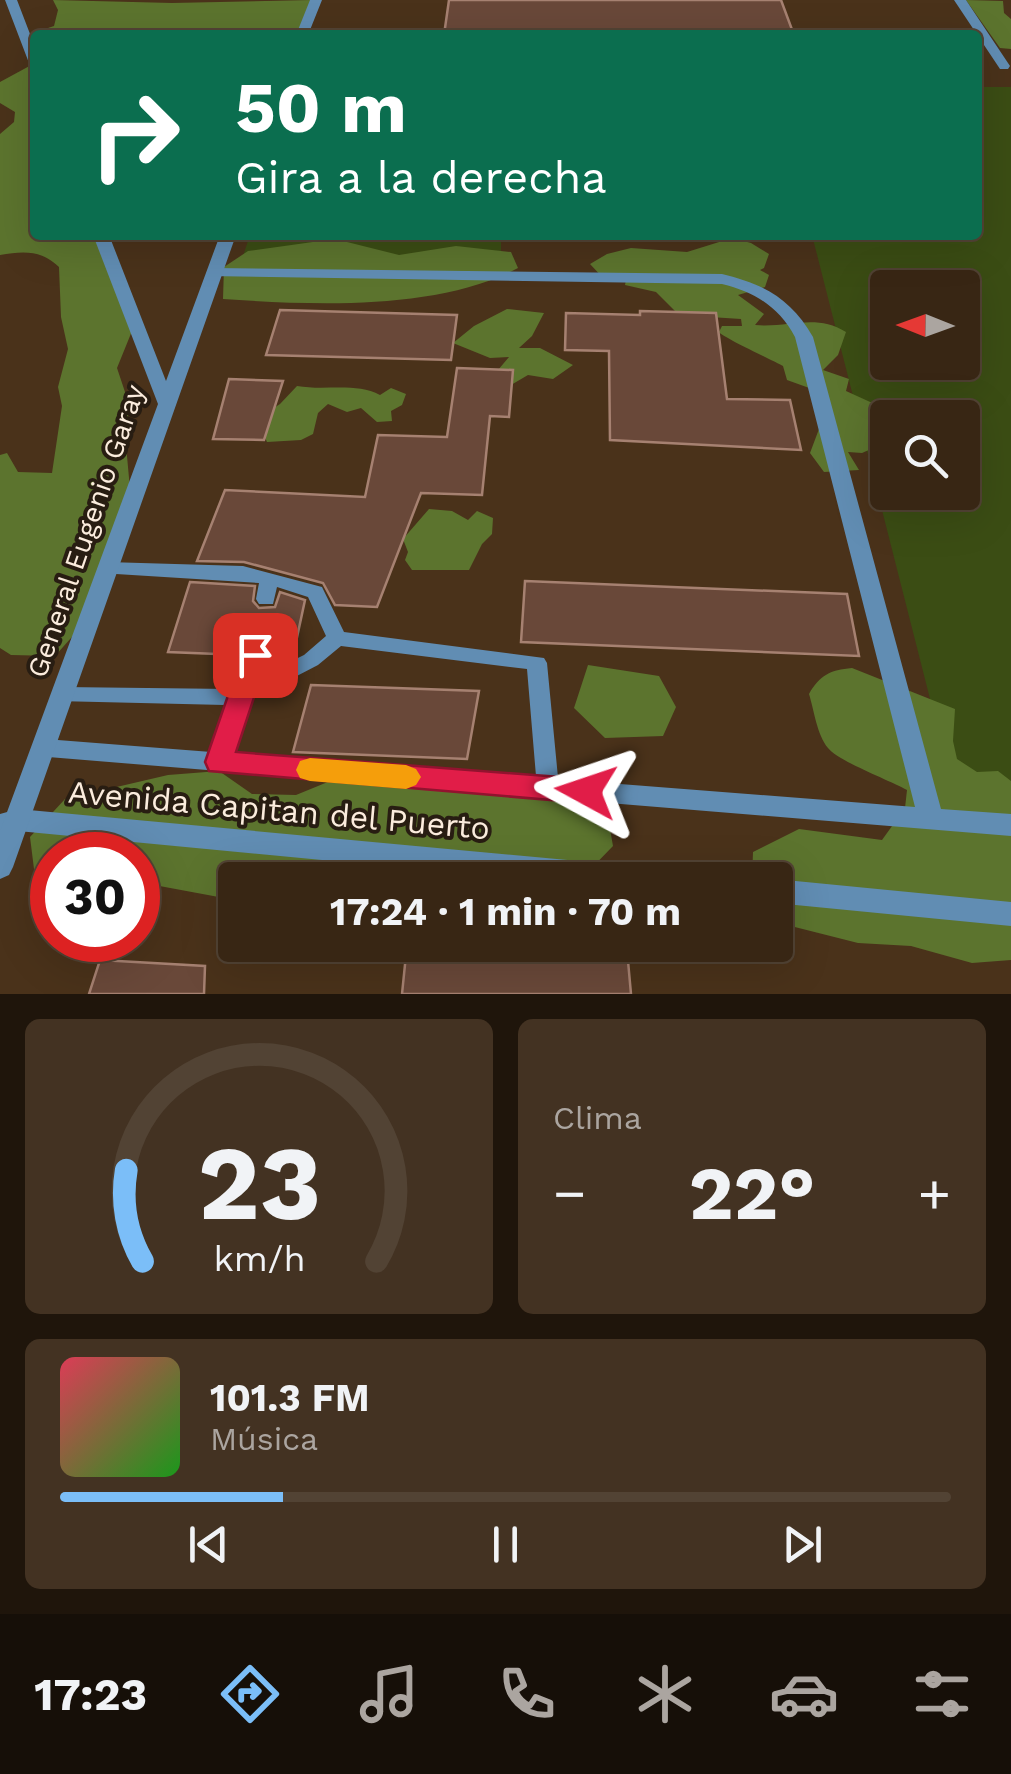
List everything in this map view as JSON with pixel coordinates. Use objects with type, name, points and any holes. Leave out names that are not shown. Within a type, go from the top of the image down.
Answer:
[{"type":"street","points":[[10,0],[30,51]]},
{"type":"street","points":[[304,30],[316,0]]},
{"type":"street","points":[[960,0],[979,30]]},
{"type":"street","points":[[982,35],[1002,66]]},
{"type":"street","points":[[103,240],[165,401]]},
{"type":"street","name":"General Eugenio Garay","points":[[0,867],[9,823],[45,749],[165,401],[226,240]]},
{"type":"street","points":[[214,273],[722,279],[750,285],[773,297],[792,313],[804,337],[931,818]]},
{"type":"street","name":"Avenida Capitan del Puerto","points":[[45,749],[1011,824]]},
{"type":"street","name":"Avenida Capitan del Puerto","points":[[9,823],[450,862]]},
{"type":"street","points":[[793,894],[1011,914]]},
{"type":"lane","points":[[107,568],[243,573],[269,578],[314,592],[337,638]]},
{"type":"lane","points":[[266,599],[269,578]]},
{"type":"lane","points":[[64,696],[238,697],[312,660],[337,638],[537,664],[548,788]]},
{"type":"lane","points":[[219,762],[255,655]]},
{"type":"green space","points":[[53,0],[312,0],[302,30],[42,30],[54,26],[58,10]]},
{"type":"green space","points":[[966,0],[1003,1],[1004,13],[1011,19],[1011,49],[1000,48]]},
{"type":"green space","points":[[30,66],[30,240],[94,240],[107,254],[132,331],[117,368],[129,404],[126,445],[130,489],[79,629],[55,656],[11,655],[0,648],[0,455],[7,453],[18,472],[52,473],[62,406],[58,387],[68,349],[61,317],[59,267],[32,253],[0,255],[0,134],[14,122],[15,112],[0,103],[0,82]]},
{"type":"green space","points":[[982,87],[1011,87],[1011,805],[956,801],[882,510],[980,510],[980,400],[870,400],[870,463],[813,240],[982,240]]},
{"type":"green space","points":[[248,240],[501,240],[501,268],[241,262]]},
{"type":"green space","points":[[726,240],[740,240],[769,254],[760,270],[769,275],[765,287],[738,295],[764,314],[755,325],[813,322],[846,332],[838,355],[823,370],[849,379],[846,391],[870,402],[870,449],[848,452],[859,470],[824,472],[810,453],[819,429],[812,389],[787,380],[783,366],[719,332],[722,326],[742,326],[741,319],[679,315],[656,292],[625,285],[626,280],[604,279],[590,264],[607,254],[631,248],[687,252]]},
{"type":"green space","points":[[320,241],[347,242],[399,255],[456,246],[511,252],[518,268],[486,282],[413,298],[335,303],[223,299],[224,267],[248,251]]},
{"type":"green space","points":[[507,309],[544,313],[532,336],[519,348],[540,348],[573,365],[553,379],[528,375],[511,385],[498,370],[509,357],[490,358],[453,343],[474,326]]},
{"type":"green space","points":[[297,386],[361,389],[380,395],[391,388],[406,394],[402,405],[391,411],[392,421],[377,422],[361,408],[347,412],[328,404],[318,413],[313,434],[301,440],[267,442],[257,419],[280,404]]},
{"type":"green space","points":[[429,509],[452,511],[468,520],[477,511],[493,518],[492,534],[482,544],[469,570],[412,570],[405,560],[408,552],[403,539]]},
{"type":"green space","points":[[588,665],[659,676],[676,707],[663,736],[605,738],[574,708]]},
{"type":"green space","points":[[852,668],[955,709],[953,741],[957,759],[977,772],[998,771],[1011,781],[1011,960],[972,963],[911,946],[858,943],[793,927],[793,862],[753,862],[753,852],[799,829],[882,840],[905,808],[907,790],[853,764],[824,743],[809,694],[817,682],[838,670]]},
{"type":"green space","points":[[387,768],[454,770],[606,806],[613,846],[597,862],[218,862],[218,897],[160,886],[160,832],[35,832],[65,799],[168,775],[219,771],[252,794],[296,795],[340,777]]},
{"type":"building","points":[[449,0],[781,0],[792,30],[445,30]]},
{"type":"building","points":[[280,310],[457,315],[451,360],[266,355]]},
{"type":"building","points":[[640,311],[716,313],[727,399],[790,400],[801,450],[610,440],[609,351],[565,350],[566,313],[640,315]]},
{"type":"building","points":[[457,368],[513,370],[509,417],[490,416],[482,495],[421,493],[377,607],[335,605],[323,583],[244,562],[197,561],[225,490],[365,497],[378,435],[447,437]]},
{"type":"building","points":[[229,379],[283,381],[264,440],[213,439]]},
{"type":"building","points":[[525,581],[847,594],[859,656],[521,642]]},
{"type":"building","points":[[190,582],[255,586],[253,601],[259,608],[275,607],[280,592],[305,600],[293,656],[268,656],[265,648],[256,644],[247,646],[242,655],[168,652]]},
{"type":"building","points":[[311,685],[479,691],[467,759],[293,752]]},
{"type":"building","points":[[99,962],[205,966],[204,994],[89,994]]},
{"type":"building","points":[[405,962],[628,962],[631,994],[402,994]]},
{"type":"slow traffic","points":[[310,770],[406,777]]},
{"type":"route","points":[[255,655],[219,762],[586,791]]}]
